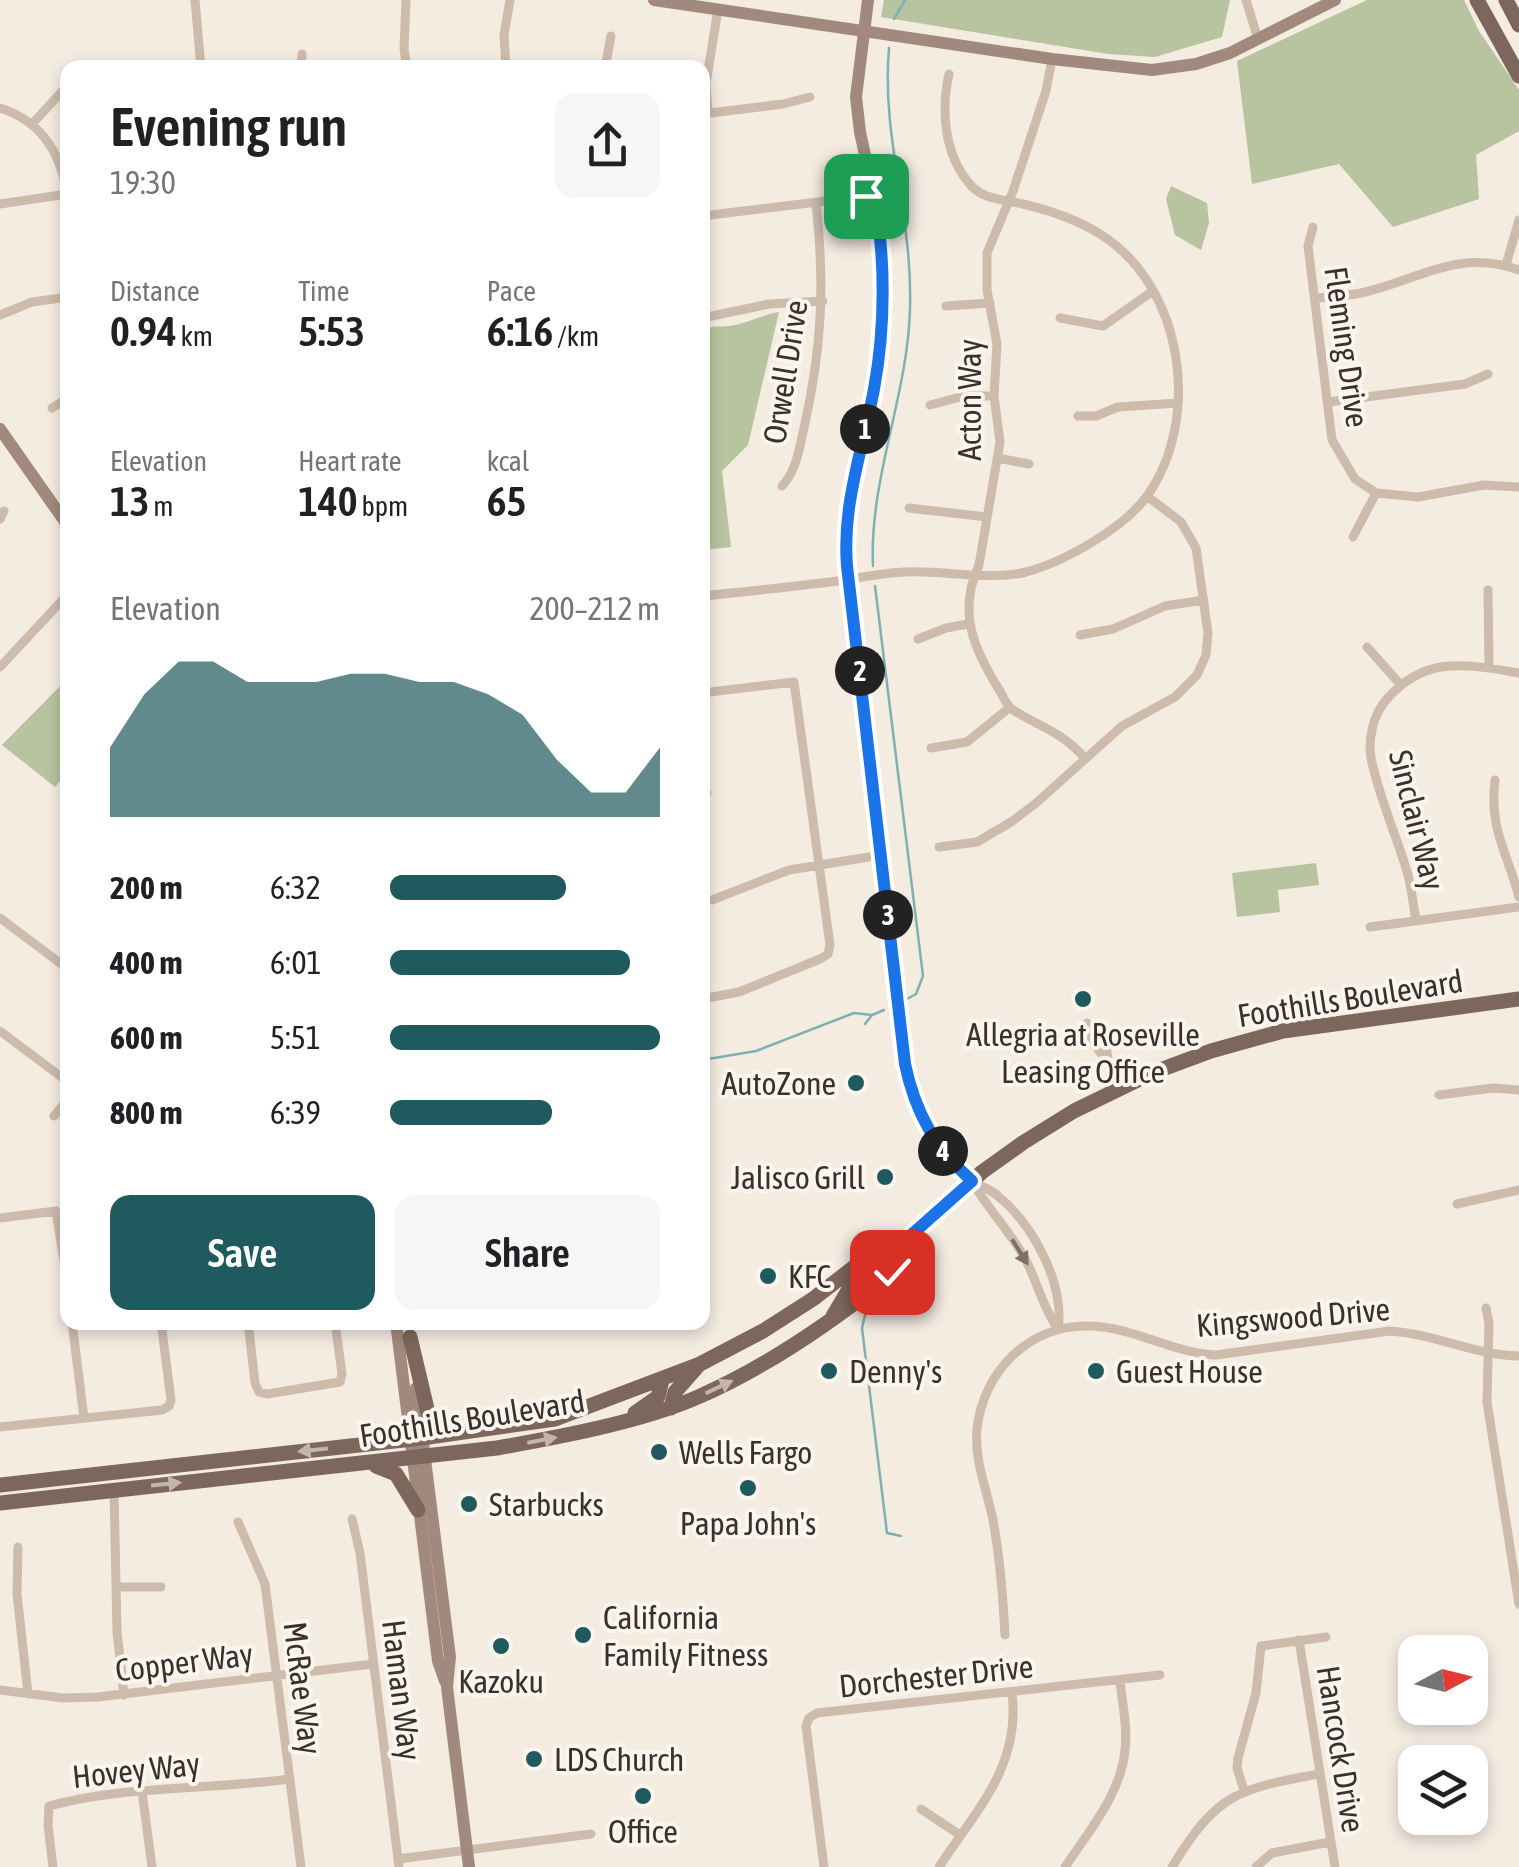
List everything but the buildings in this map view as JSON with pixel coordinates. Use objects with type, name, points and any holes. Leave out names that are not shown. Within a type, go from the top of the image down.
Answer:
[{"type":"main road","points":[[1477,0],[1519,76]]},
{"type":"main road","points":[[1506,0],[1519,25]]},
{"type":"main road","name":"Foothills Boulevard","points":[[0,1485],[468,1433],[555,1419],[700,1364],[781,1320],[871,1254],[892,1252],[972,1181],[1024,1142],[1118,1088],[1211,1051],[1283,1031],[1519,999]]},
{"type":"main road","name":"Foothills Boulevard","points":[[0,1503],[418,1459],[560,1437],[671,1408],[734,1380],[828,1324],[887,1278],[892,1272],[892,1252]]},
{"type":"main road","points":[[828,1324],[849,1289],[848,1272]]},
{"type":"main road","points":[[409,1330],[428,1413],[435,1421],[468,1433]]},
{"type":"main road","points":[[671,1408],[675,1392],[700,1364]]},
{"type":"main road","points":[[627,1418],[658,1397],[662,1380]]},
{"type":"main road","points":[[372,1464],[396,1474],[418,1510]]},
{"type":"street","points":[[195,0],[200,60]]},
{"type":"street","points":[[406,0],[406,60]]},
{"type":"street","points":[[506,60],[504,35],[510,0]]},
{"type":"street","points":[[654,0],[1137,69],[1169,69],[1230,52],[1335,0]]},
{"type":"street","points":[[868,0],[857,78],[857,116],[875,195],[884,283],[881,350],[846,520],[849,579],[901,1034],[911,1092],[930,1133],[951,1162],[972,1181],[998,1196],[1022,1222],[1051,1276],[1061,1311],[1058,1328]]},
{"type":"street","points":[[1246,0],[1258,38]]},
{"type":"street","points":[[710,60],[718,9]]},
{"type":"street","points":[[606,60],[610,36]]},
{"type":"street","points":[[302,54],[302,60]]},
{"type":"street","name":"Acton Way","points":[[1009,708],[981,660],[968,624],[970,582],[987,517],[1000,431],[994,396],[997,344],[987,253],[1046,91],[1052,59]]},
{"type":"street","points":[[710,595],[904,572],[1020,573],[1035,569],[1127,518],[1147,496],[1173,442],[1178,426],[1177,362],[1154,291],[1133,262],[1100,234],[1056,214],[996,200],[973,188],[960,168],[944,120],[949,74]]},
{"type":"street","points":[[32,124],[60,94]]},
{"type":"street","points":[[710,113],[810,97]]},
{"type":"street","points":[[0,108],[32,124],[60,161]]},
{"type":"street","points":[[710,215],[875,195]]},
{"type":"street","points":[[0,204],[60,198]]},
{"type":"street","name":"Orwell Drive","points":[[782,486],[795,466],[812,391],[823,301],[816,202]]},
{"type":"street","points":[[1506,265],[1519,220]]},
{"type":"street","name":"Fleming Drive","points":[[1312,226],[1308,246],[1332,440],[1355,478],[1376,493]]},
{"type":"street","points":[[1314,298],[1360,293],[1426,269],[1471,260],[1519,270]]},
{"type":"street","points":[[1060,318],[1103,326],[1154,291]]},
{"type":"street","points":[[0,315],[32,302],[60,298]]},
{"type":"street","points":[[710,316],[769,304],[823,301]]},
{"type":"street","points":[[946,306],[990,303]]},
{"type":"street","points":[[1328,402],[1465,384],[1488,374]]},
{"type":"street","points":[[930,406],[964,396],[994,396]]},
{"type":"street","points":[[52,408],[60,403]]},
{"type":"street","points":[[1078,416],[1096,416],[1118,407],[1178,403]]},
{"type":"street","points":[[0,429],[60,515]]},
{"type":"street","points":[[997,458],[1030,464]]},
{"type":"street","points":[[1353,537],[1376,493],[1418,498],[1473,486],[1519,488]]},
{"type":"street","points":[[939,847],[977,842],[1036,804],[1122,726],[1190,684],[1202,665],[1207,644],[1204,600],[1193,539],[1181,522],[1147,496]]},
{"type":"street","points":[[910,508],[987,517]]},
{"type":"street","points":[[1488,590],[1489,668]]},
{"type":"street","points":[[1080,635],[1113,630],[1165,606],[1204,600]]},
{"type":"street","points":[[0,668],[60,603]]},
{"type":"street","points":[[918,639],[968,624]]},
{"type":"street","points":[[0,646],[10,656]]},
{"type":"street","points":[[1368,647],[1400,684],[1424,669],[1489,668],[1519,672]]},
{"type":"street","points":[[710,692],[794,682],[820,863],[828,954],[739,992],[710,997]]},
{"type":"street","name":"Sinclair Way","points":[[1400,684],[1380,708],[1372,729],[1370,755],[1410,880],[1416,920]]},
{"type":"street","points":[[931,748],[967,742],[1009,708],[1065,737],[1085,758]]},
{"type":"street","points":[[1496,780],[1492,806],[1496,832],[1519,897]]},
{"type":"street","points":[[712,900],[789,870],[881,855]]},
{"type":"street","points":[[1370,927],[1519,907]]},
{"type":"street","points":[[0,918],[60,962]]},
{"type":"street","points":[[1087,1023],[1088,1035],[1108,1062],[1118,1088]]},
{"type":"street","points":[[0,1031],[60,1076]]},
{"type":"street","points":[[1439,1095],[1493,1088],[1519,1090]]},
{"type":"street","points":[[54,1116],[60,1108]]},
{"type":"street","points":[[972,1181],[1023,1255],[1058,1328]]},
{"type":"street","points":[[1458,1204],[1519,1190]]},
{"type":"street","points":[[0,1218],[56,1211],[60,1236]]},
{"type":"street","points":[[1486,1308],[1489,1420],[1519,1604]]},
{"type":"street","points":[[1006,1635],[1000,1562],[976,1431],[986,1391],[997,1371],[1036,1338],[1058,1328]]},
{"type":"street","name":"Kingswood Drive","points":[[1058,1328],[1110,1328],[1190,1354],[1240,1352],[1390,1331],[1414,1333],[1488,1354],[1519,1356]]},
{"type":"street","points":[[73,1330],[84,1418]]},
{"type":"street","points":[[0,1427],[162,1410],[169,1406],[162,1330]]},
{"type":"street","points":[[249,1330],[255,1383],[259,1392],[267,1394],[340,1382],[336,1330]]},
{"type":"street","points":[[397,1330],[416,1439]]},
{"type":"street","points":[[409,1330],[418,1459],[450,1657],[447,1687],[469,1867]]},
{"type":"street","points":[[418,1459],[418,1510],[438,1661],[447,1687]]},
{"type":"street","points":[[114,1490],[117,1632],[124,1694]]},
{"type":"street","name":"Haman Way","points":[[352,1519],[360,1553],[398,1863]]},
{"type":"street","name":"McRae Way","points":[[238,1522],[266,1584],[300,1867]]},
{"type":"street","points":[[18,1547],[17,1594],[28,1694]]},
{"type":"street","points":[[117,1587],[160,1586]]},
{"type":"street","points":[[1244,1790],[1238,1758],[1256,1694],[1261,1646],[1326,1637]]},
{"type":"street","name":"Hancock Drive","points":[[1299,1640],[1335,1867]]},
{"type":"street","name":"Copper Way","points":[[0,1690],[80,1698],[374,1664]]},
{"type":"street","name":"Dorchester Drive","points":[[824,1867],[806,1726],[817,1713],[1160,1676]]},
{"type":"street","points":[[1066,1867],[1112,1794],[1123,1766],[1126,1739],[1120,1680]]},
{"type":"street","points":[[939,1867],[1009,1755],[1015,1729],[1012,1692]]},
{"type":"street","points":[[1172,1867],[1208,1816],[1244,1790],[1319,1774]]},
{"type":"street","name":"Hovey Way","points":[[53,1867],[49,1806],[142,1792],[289,1780]]},
{"type":"street","points":[[142,1792],[152,1867]]},
{"type":"street","points":[[921,1808],[960,1835]]},
{"type":"street","points":[[398,1863],[591,1834]]},
{"type":"street","points":[[1256,1867],[1272,1853],[1330,1842]]},
{"type":"green space","points":[[884,0],[1230,0],[1222,37],[1155,57],[1108,54],[881,17]]},
{"type":"green space","points":[[1367,0],[1464,0],[1479,31],[1519,90],[1519,131],[1476,155],[1479,199],[1393,227],[1339,164],[1252,184],[1237,61]]},
{"type":"green space","points":[[1171,186],[1207,203],[1209,223],[1201,250],[1175,235],[1166,199]]},
{"type":"green space","points":[[779,312],[748,445],[722,471],[731,547],[710,549],[710,327],[736,325]]},
{"type":"green space","points":[[60,686],[60,781],[55,787],[2,745]]},
{"type":"green space","points":[[1316,863],[1319,885],[1278,890],[1280,912],[1237,917],[1232,873]]},
{"type":"waterway","points":[[894,19],[905,0]]},
{"type":"waterway","points":[[873,566],[877,501],[903,373],[910,308],[907,241],[889,114],[889,48]]},
{"type":"waterway","points":[[875,586],[923,976],[916,994],[905,1000]]},
{"type":"waterway","points":[[865,1024],[872,1015],[884,1010]]},
{"type":"waterway","points":[[710,1059],[756,1051],[854,1013],[872,1015]]},
{"type":"waterway","points":[[900,1278],[899,1286],[865,1315],[862,1328],[887,1533],[901,1536]]},
{"type":"place","name":"Allegria at Roseville Leasing Office","points":[[1083,999]]},
{"type":"place","name":"AutoZone","points":[[856,1083]]},
{"type":"place","name":"Jalisco Grill","points":[[885,1177]]},
{"type":"place","name":"KFC","points":[[768,1276]]},
{"type":"place","name":"Denny's","points":[[829,1371]]},
{"type":"place","name":"Guest House","points":[[1096,1371]]},
{"type":"place","name":"Wells Fargo","points":[[659,1452]]},
{"type":"place","name":"Papa John's","points":[[748,1488]]},
{"type":"place","name":"Starbucks","points":[[469,1504]]},
{"type":"place","name":"California Family Fitness","points":[[583,1635]]},
{"type":"place","name":"Kazoku","points":[[501,1646]]},
{"type":"place","name":"LDS Church","points":[[534,1759]]},
{"type":"place","name":"Office","points":[[643,1796]]},
{"type":"route","points":[[866,196],[875,195],[884,299],[874,394],[846,520],[847,566],[905,1064],[920,1116],[951,1162],[972,1181],[892,1252],[892,1272]]}]
